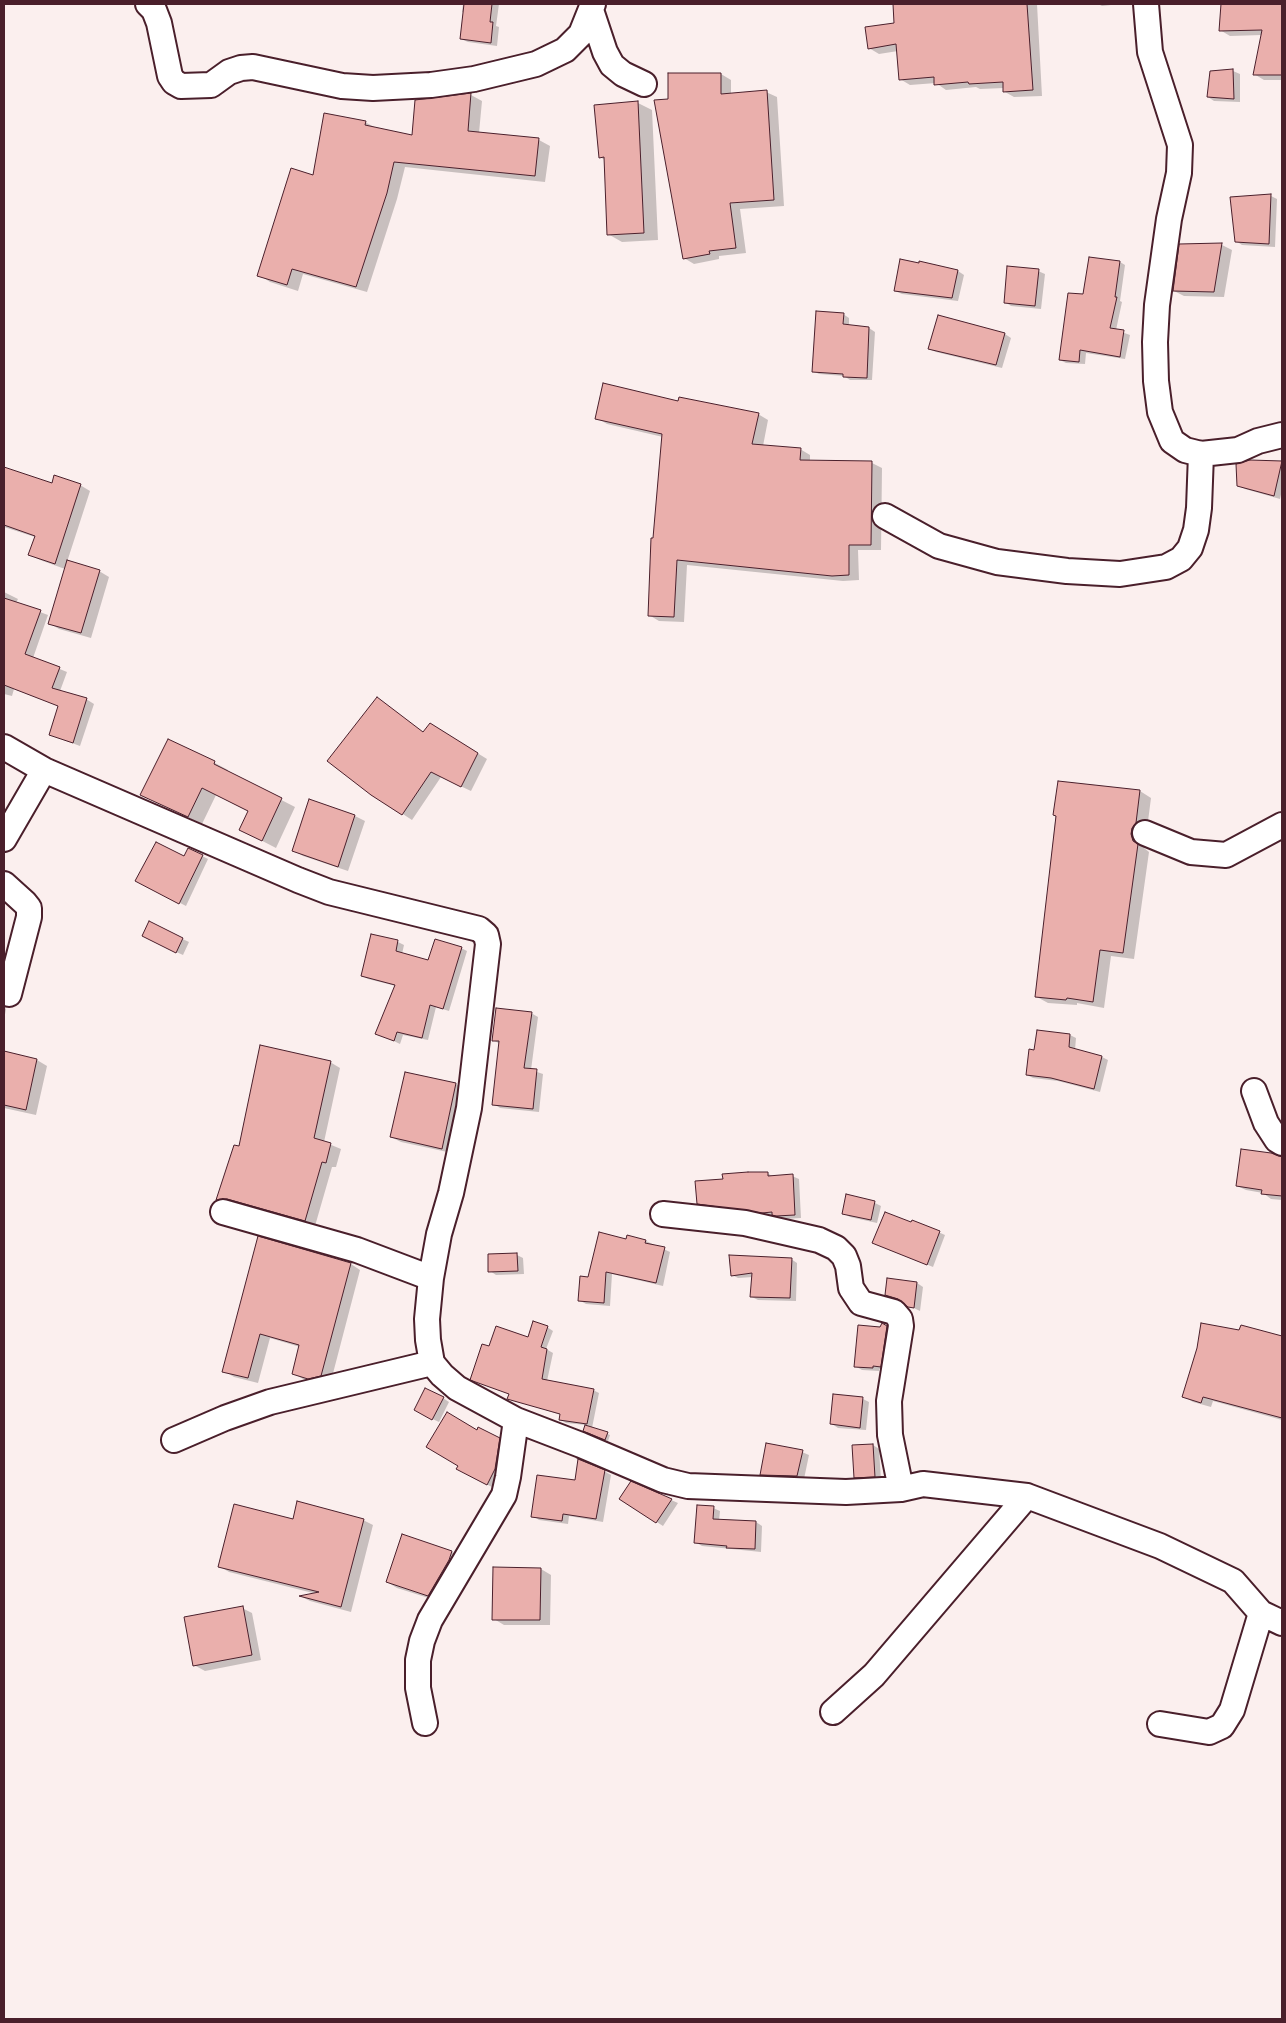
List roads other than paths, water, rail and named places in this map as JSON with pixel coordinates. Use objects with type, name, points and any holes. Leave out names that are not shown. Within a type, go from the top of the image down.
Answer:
[{"type":"street","points":[[148,4],[154,10],[159,23],[170,76],[174,82],[181,86],[211,85],[229,72],[253,67],[342,86],[373,88],[431,85],[474,79],[536,64],[565,50],[581,34],[592,7]]},
{"type":"street","points":[[1146,4],[1150,52],[1180,145],[1179,173],[1169,219],[1155,342],[1156,381],[1160,412],[1172,441],[1185,450],[1201,454],[1238,450],[1258,441],[1282,435]]},
{"type":"street","points":[[592,7],[605,52],[612,65],[623,74],[644,84]]},
{"type":"street","points":[[886,516],[939,546],[997,562],[1067,571],[1120,574],[1166,567],[1181,559],[1190,548],[1196,530],[1199,508],[1201,454]]},
{"type":"street","points":[[4,747],[44,770],[329,892],[479,929],[486,935],[488,944],[469,1108],[439,1234],[431,1278],[427,1319],[432,1362],[442,1375],[457,1388],[516,1420],[581,1445],[662,1480],[688,1486],[846,1492],[900,1489],[923,1484],[1027,1496],[1160,1546],[1233,1581],[1272,1618],[1232,1710],[1222,1726],[1209,1732],[1160,1724]]},
{"type":"street","points":[[4,839],[44,770]]},
{"type":"street","points":[[1145,833],[1191,852],[1226,855],[1282,826]]},
{"type":"street","points":[[4,884],[29,908],[29,917],[9,994]]},
{"type":"street","points":[[1254,1091],[1266,1123],[1277,1140],[1282,1143]]},
{"type":"street","points":[[223,1212],[357,1250],[431,1278]]},
{"type":"street","points":[[663,1214],[745,1223],[819,1240],[836,1248],[844,1256],[848,1266],[851,1288],[861,1303],[894,1312],[900,1318],[901,1326],[889,1401],[890,1435],[900,1489]]},
{"type":"street","points":[[174,1440],[225,1418],[270,1402],[432,1362]]},
{"type":"street","points":[[425,1723],[418,1688],[418,1660],[422,1641],[430,1620],[504,1495],[516,1420]]},
{"type":"street","points":[[833,1712],[874,1675],[1027,1496]]}]
